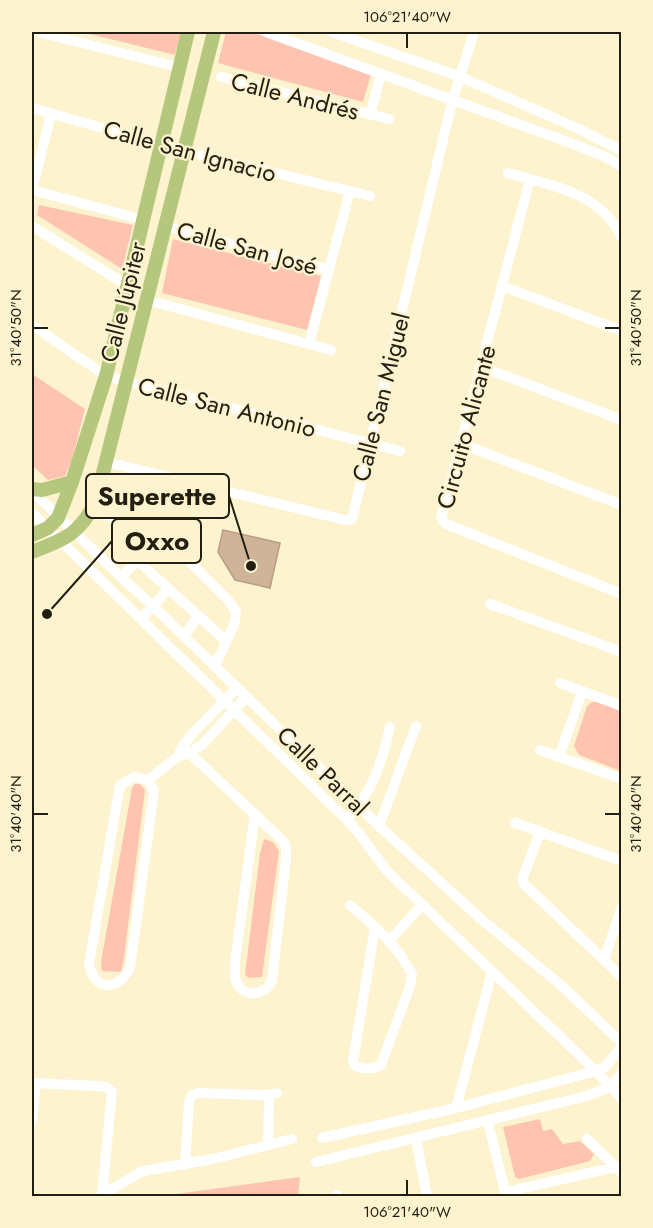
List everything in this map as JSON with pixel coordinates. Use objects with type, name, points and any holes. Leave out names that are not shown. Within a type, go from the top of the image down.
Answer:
[{"type":"main road","name":"Calle Júpiter","points":[[53,523],[72,482],[106,376],[188,32]]},
{"type":"main road","name":"Calle Júpiter","points":[[32,552],[74,532],[88,517],[92,508],[107,462],[214,32]]},
{"type":"main road","points":[[32,490],[51,489],[72,482]]},
{"type":"main road","points":[[32,535],[53,523]]},
{"type":"street","points":[[38,32],[178,67]]},
{"type":"street","points":[[266,32],[596,153],[621,167]]},
{"type":"street","points":[[332,32],[461,76],[579,129],[621,151]]},
{"type":"street","name":"Calle San Miguel","points":[[107,462],[348,520],[352,519],[453,99],[474,32]]},
{"type":"street","points":[[370,115],[381,74]]},
{"type":"street","name":"Calle Andrés","points":[[221,77],[389,119]]},
{"type":"street","name":"Calle San Ignacio","points":[[32,108],[184,151],[370,196]]},
{"type":"street","points":[[32,190],[51,114]]},
{"type":"street","points":[[508,173],[592,201],[611,220],[621,238]]},
{"type":"street","name":"Circuito Alicante","points":[[530,179],[482,367],[441,513],[443,521],[621,594]]},
{"type":"street","name":"Calle San José","points":[[32,190],[144,220]]},
{"type":"street","points":[[309,344],[350,191]]},
{"type":"street","points":[[32,226],[128,286]]},
{"type":"street","name":"Calle San José","points":[[165,226],[329,270]]},
{"type":"street","points":[[502,286],[621,331]]},
{"type":"street","points":[[147,300],[331,350]]},
{"type":"street","name":"Calle San Antonio","points":[[32,325],[106,376],[400,452]]},
{"type":"street","points":[[482,367],[621,420]]},
{"type":"street","points":[[459,443],[621,505]]},
{"type":"street","name":"Calle Parral","points":[[32,490],[61,540],[347,820],[387,872],[596,1071],[621,1099]]},
{"type":"street","points":[[92,508],[159,539],[186,558],[228,600],[236,612],[235,622],[215,666]]},
{"type":"street","name":"Calle Parral","points":[[33,516],[74,532],[379,826],[481,919],[562,986],[621,1044]]},
{"type":"street","points":[[121,577],[159,539]]},
{"type":"street","points":[[138,561],[226,641]]},
{"type":"street","points":[[141,618],[169,589]]},
{"type":"street","points":[[490,604],[621,652]]},
{"type":"street","points":[[184,636],[198,616]]},
{"type":"street","points":[[560,683],[621,706]]},
{"type":"street","points":[[148,780],[186,749],[237,688]]},
{"type":"street","points":[[559,757],[582,692]]},
{"type":"street","points":[[186,749],[203,744],[246,697]]},
{"type":"street","points":[[379,826],[416,726]]},
{"type":"street","points":[[347,820],[359,807],[378,772],[390,727]]},
{"type":"street","points":[[186,749],[255,814],[283,841],[287,854],[272,980],[268,989],[263,993],[253,993],[240,988],[235,979],[235,962],[255,814]]},
{"type":"street","points":[[540,750],[621,779]]},
{"type":"street","points":[[134,777],[148,780],[154,791],[130,968],[124,980],[114,985],[100,984],[91,975],[89,964],[120,785],[134,777]]},
{"type":"street","points":[[515,823],[621,861]]},
{"type":"street","points":[[540,832],[523,877],[523,883],[621,977]]},
{"type":"street","points":[[350,905],[390,940],[412,974],[410,986],[381,1065],[374,1069],[366,1069],[355,1066],[353,1061],[375,927]]},
{"type":"street","points":[[390,940],[422,905]]},
{"type":"street","points":[[604,960],[621,906]]},
{"type":"street","points":[[456,1108],[492,972]]},
{"type":"street","points":[[322,1138],[456,1108],[596,1071],[605,1067],[621,1044]]},
{"type":"street","points":[[316,1162],[488,1122],[587,1096],[610,1087],[621,1073]]},
{"type":"street","points":[[32,1122],[34,1083],[99,1086],[106,1087],[112,1092],[101,1196]]},
{"type":"street","points":[[185,1164],[189,1101],[192,1095],[198,1093],[273,1094],[268,1145]]},
{"type":"street","points":[[488,1122],[505,1194],[619,1170]]},
{"type":"street","points":[[101,1196],[143,1171],[185,1164],[292,1139]]},
{"type":"street","points":[[416,1139],[427,1197]]},
{"type":"street","points":[[587,1139],[619,1170]]},
{"type":"shaded area","points":[[82,32],[181,32],[175,55]]},
{"type":"shaded area","points":[[226,32],[252,32],[371,74],[363,102],[218,63]]},
{"type":"shaded area","points":[[39,205],[133,225],[122,269],[37,215]]},
{"type":"shaded area","points":[[173,239],[321,276],[307,330],[162,293]]},
{"type":"shaded area","points":[[32,374],[85,409],[72,460],[65,476],[48,480],[32,465]]},
{"type":"shaded area","points":[[592,702],[621,711],[621,771],[579,755],[574,746],[587,706]]},
{"type":"shaded area","points":[[135,784],[140,784],[145,790],[124,958],[121,972],[102,971],[101,962],[132,788]]},
{"type":"shaded area","points":[[264,839],[273,842],[279,851],[262,977],[249,978],[245,975],[260,853]]},
{"type":"shaded area","points":[[540,1119],[543,1131],[552,1129],[563,1144],[580,1141],[594,1154],[590,1161],[519,1179],[515,1177],[503,1127]]},
{"type":"shaded area","points":[[300,1177],[298,1196],[162,1196]]},
{"type":"building","points":[[223,530],[280,543],[270,588],[235,580],[218,552]]},
{"type":"place","name":"Superette","points":[[251,566]]},
{"type":"place","name":"Oxxo","points":[[47,614]]}]
